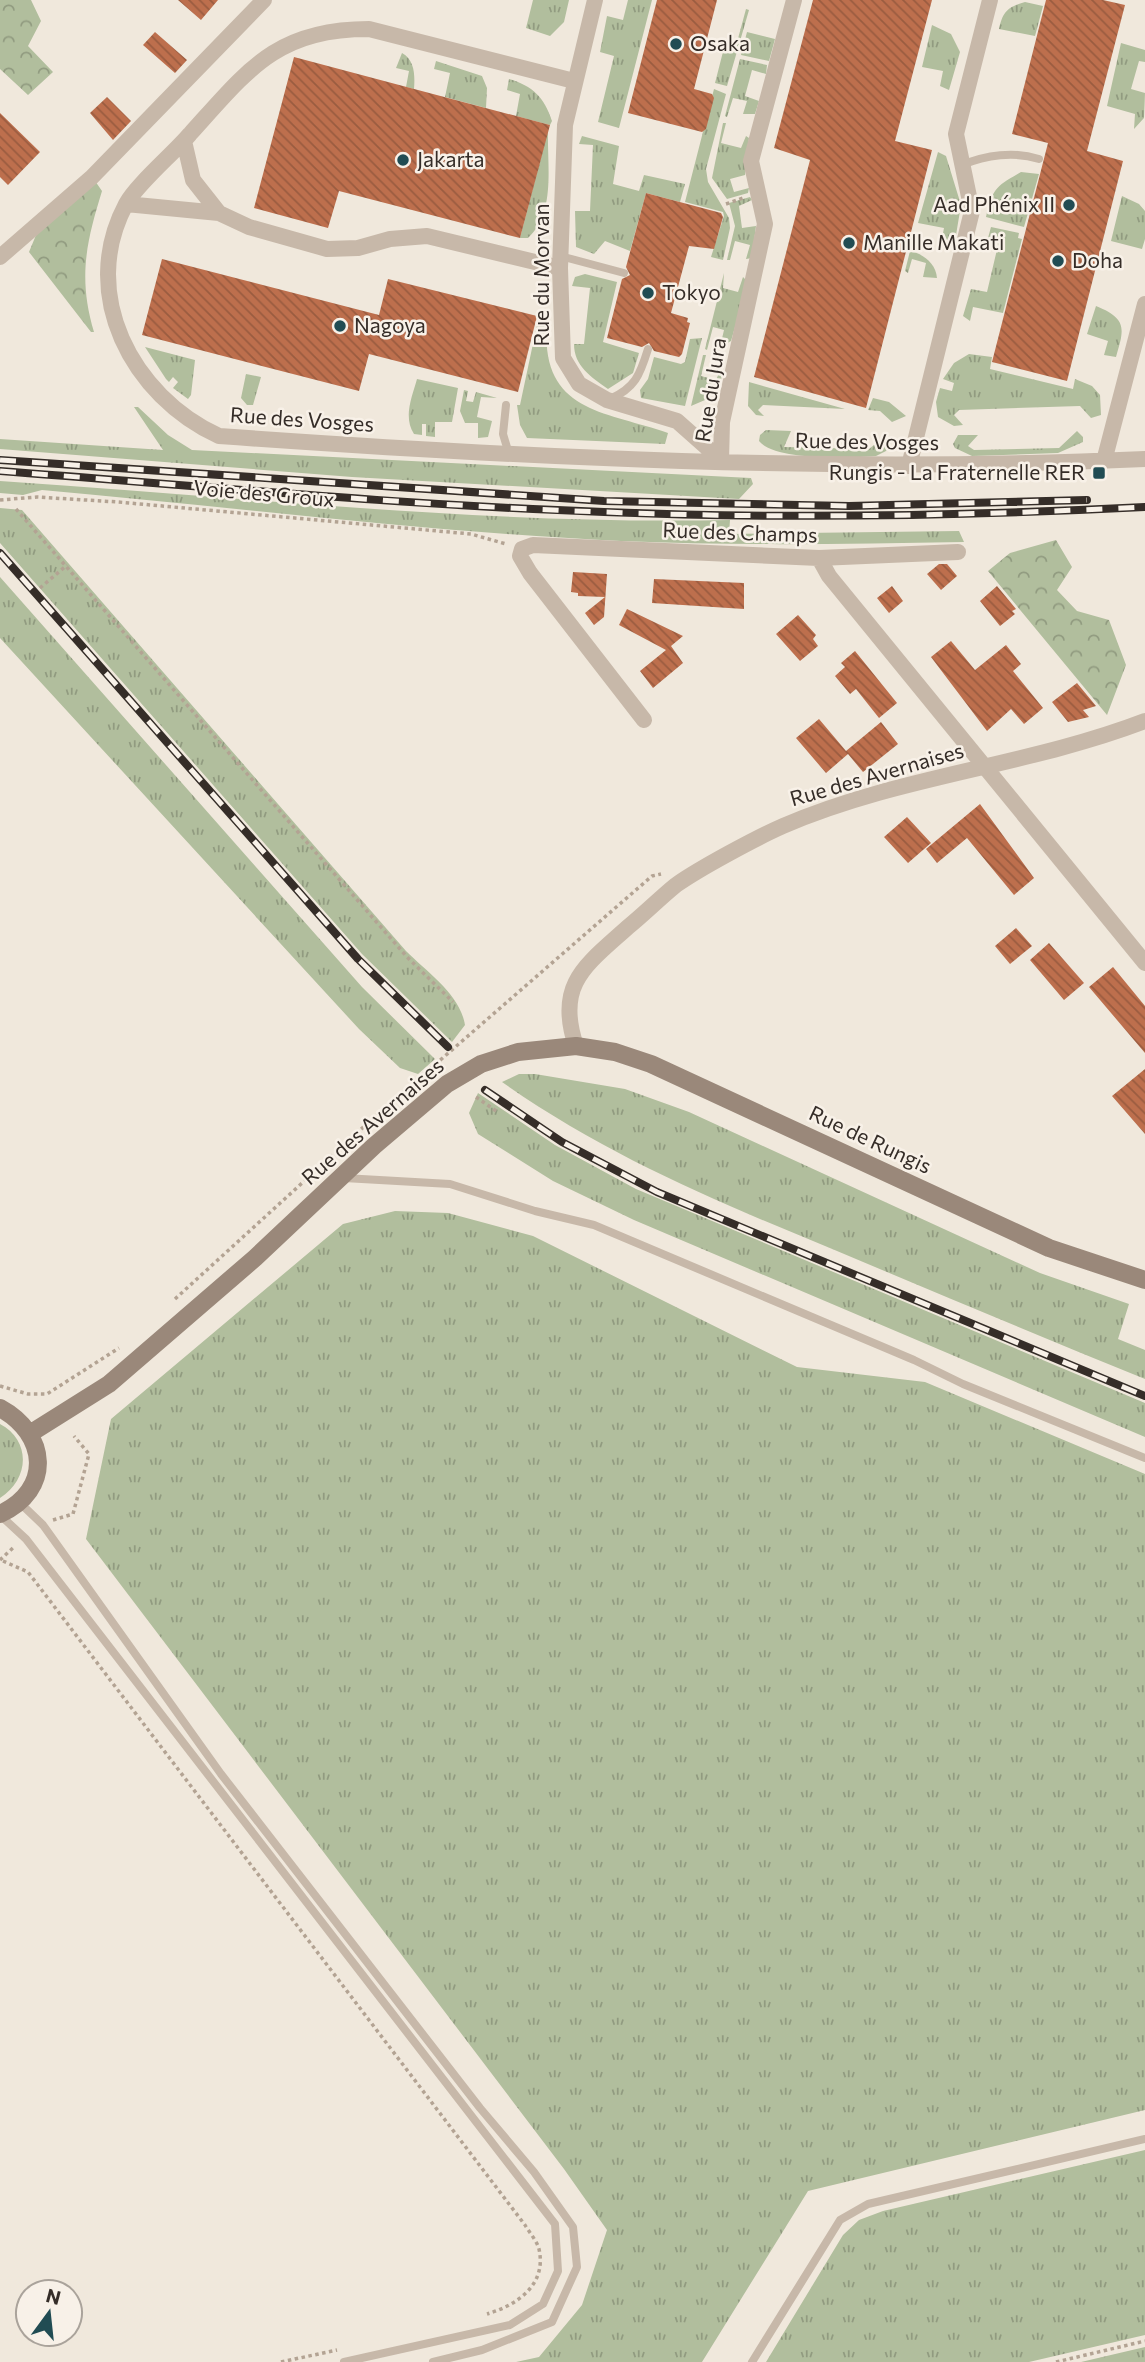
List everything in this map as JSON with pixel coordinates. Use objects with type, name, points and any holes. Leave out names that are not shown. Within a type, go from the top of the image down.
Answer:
[{"type":"main road","name":"Rue des Avernaises","points":[[31,1433],[109,1384],[255,1258],[341,1177],[447,1084],[481,1064],[517,1052],[576,1046]]},
{"type":"main road","name":"Rue de Rungis","points":[[576,1046],[615,1052],[652,1064],[1049,1248],[1145,1280]]},
{"type":"main road","points":[[0,1408],[18,1417],[31,1433],[37,1450],[38,1469],[32,1488],[20,1503],[0,1514]]},
{"type":"street","points":[[0,257],[97,172],[264,0]]},
{"type":"street","name":"Rue du Morvan","points":[[595,0],[565,125],[560,262],[563,358],[579,384],[607,400],[677,421],[721,460]]},
{"type":"street","name":"Rue du Jura","points":[[721,460],[722,422],[765,224],[751,162],[794,0]]},
{"type":"street","points":[[909,466],[972,211],[956,134],[990,0]]},
{"type":"street","name":"Rue des Vosges","points":[[574,81],[369,29],[337,29],[296,38],[252,66],[126,204],[108,254],[108,300],[122,339],[139,368],[169,406],[194,425],[219,436],[509,454],[909,466],[1145,459]]},
{"type":"street","points":[[184,141],[193,180],[219,213]]},
{"type":"street","points":[[126,204],[219,213],[249,227],[327,249],[358,248],[390,239],[427,236],[560,262]]},
{"type":"street","points":[[1104,461],[1145,304]]},
{"type":"street","name":"Rue des Champs","points":[[522,549],[533,545],[819,558],[958,552]]},
{"type":"street","points":[[522,549],[520,556],[530,573],[644,720]]},
{"type":"street","points":[[819,558],[829,576],[1145,963]]},
{"type":"street","name":"Rue des Avernaises","points":[[576,1046],[567,1021],[572,988],[585,965],[678,884],[783,826],[878,794],[985,768],[1116,732],[1145,721]]},
{"type":"lane","points":[[962,165],[984,156],[1030,156],[1039,159]]},
{"type":"lane","points":[[560,262],[624,273]]},
{"type":"lane","points":[[607,400],[629,391],[637,381],[648,349]]},
{"type":"lane","points":[[506,405],[503,434],[509,454]]},
{"type":"lane","points":[[341,1177],[450,1184],[535,1211],[594,1225],[914,1360],[963,1384],[1145,1458]]},
{"type":"lane","points":[[20,1503],[43,1525],[221,1774],[480,2108],[534,2172],[573,2227],[577,2267],[552,2322],[482,2350],[433,2362]]},
{"type":"lane","points":[[0,1514],[26,1539],[555,2224],[558,2270],[543,2304],[510,2325],[344,2362]]},
{"type":"lane","points":[[752,2362],[841,2221],[852,2211],[867,2204],[1145,2139]]},
{"type":"path","name":"Voie des Groux","points":[[0,499],[37,497],[104,501],[471,534],[522,549]]},
{"type":"path","points":[[16,509],[407,957],[453,1002]]},
{"type":"path","points":[[40,588],[67,565]]},
{"type":"path","points":[[171,1303],[369,1122],[652,876],[662,874],[678,884]]},
{"type":"path","points":[[476,1097],[499,1113]]},
{"type":"path","points":[[0,1385],[28,1394],[47,1394],[95,1366],[122,1346]]},
{"type":"path","points":[[43,1525],[73,1514],[89,1454],[74,1436]]},
{"type":"path","points":[[26,1539],[1,1560],[28,1572],[525,2225],[539,2248],[539,2276],[525,2297],[502,2310],[480,2316]]},
{"type":"path","points":[[1056,2362],[1145,2341]]},
{"type":"path","points":[[281,2362],[349,2347]]},
{"type":"green space","points":[[0,0],[31,0],[41,21],[28,46],[53,72],[28,95],[0,69]]},
{"type":"green space","points":[[533,0],[569,0],[564,22],[550,36],[526,28]]},
{"type":"green space","points":[[628,0],[652,0],[619,128],[598,122],[614,56],[600,52],[607,16],[623,20]]},
{"type":"green space","points":[[1025,2],[1043,6],[1035,36],[999,29],[1007,11]]},
{"type":"green space","points":[[746,9],[749,10],[727,86],[715,83],[725,44],[736,46]]},
{"type":"green space","points":[[932,25],[951,34],[960,52],[949,90],[940,86],[943,71],[922,67]]},
{"type":"green space","points":[[747,32],[775,39],[769,61],[741,55]]},
{"type":"green space","points":[[1121,43],[1145,50],[1145,62],[1139,61],[1131,89],[1145,93],[1144,118],[1134,129],[1135,114],[1107,106]]},
{"type":"green space","points":[[402,53],[412,64],[414,89],[406,87],[409,71],[396,68]]},
{"type":"green space","points":[[740,59],[767,65],[766,74],[752,70],[745,96],[759,101],[755,114],[743,114],[747,101],[733,98],[727,117],[725,116]]},
{"type":"green space","points":[[436,61],[482,76],[487,88],[486,108],[445,97],[450,73],[434,69]]},
{"type":"green space","points":[[509,79],[525,85],[541,99],[552,121],[550,125],[516,116],[520,94],[507,90]]},
{"type":"green space","points":[[714,89],[726,94],[706,169],[708,182],[729,218],[730,228],[723,260],[711,257],[723,212],[685,202]]},
{"type":"green space","points":[[723,123],[726,123],[721,143],[741,148],[746,136],[749,138],[745,175],[730,179],[734,192],[749,188],[748,193],[727,199],[712,178]]},
{"type":"green space","points":[[548,130],[549,173],[543,215],[528,238],[520,238]]},
{"type":"green space","points":[[582,136],[619,146],[613,184],[639,191],[644,175],[685,184],[680,202],[646,193],[630,251],[605,241],[594,254],[576,247],[575,211],[590,211],[593,145],[579,144]]},
{"type":"green space","points":[[938,152],[946,156],[961,205],[955,241],[949,244],[941,243],[944,228],[918,223]]},
{"type":"green space","points":[[1021,172],[1039,174],[1024,227],[986,217],[996,189]]},
{"type":"green space","points":[[93,178],[102,191],[86,261],[86,294],[94,332],[91,332],[29,252],[41,223]]},
{"type":"green space","points":[[1122,196],[1139,204],[1145,211],[1145,239],[1142,249],[1111,241]]},
{"type":"green space","points":[[750,197],[752,200],[739,206],[742,228],[756,226],[752,258],[746,259],[750,245],[735,241],[730,260],[727,260],[735,226],[729,203]]},
{"type":"green space","points":[[991,227],[1019,233],[1018,238],[1022,239],[1003,313],[973,307],[970,321],[963,316],[971,289],[987,292],[999,241],[988,238]]},
{"type":"green space","points":[[910,251],[928,260],[937,278],[923,277],[926,263],[912,259],[908,273],[905,271]]},
{"type":"green space","points":[[724,273],[723,288],[738,292],[743,277],[748,282],[731,341],[720,347],[724,330],[713,327],[707,350],[705,349]]},
{"type":"green space","points":[[585,274],[617,282],[603,342],[639,353],[633,373],[608,389],[580,365],[575,352],[574,344],[584,344],[590,288],[572,286],[575,277]]},
{"type":"green space","points":[[1096,306],[1119,320],[1122,332],[1116,357],[1104,355],[1108,341],[1087,334]]},
{"type":"green space","points":[[538,320],[547,324],[548,353],[554,375],[566,392],[582,404],[601,412],[668,433],[665,444],[527,438],[520,425],[517,405],[520,405]]},
{"type":"green space","points":[[702,338],[685,406],[641,398],[640,390],[648,379],[654,357],[681,364],[685,362],[690,339]]},
{"type":"green space","points":[[145,347],[195,360],[191,395],[188,399],[173,388],[178,382],[173,377],[169,382],[166,379]]},
{"type":"green space","points":[[969,354],[992,357],[990,369],[1073,389],[1075,379],[1092,386],[1100,395],[1101,415],[1091,418],[1080,406],[959,410],[954,415],[963,425],[954,426],[938,417],[936,402],[940,388],[952,391],[954,383],[943,379],[954,363]]},
{"type":"green space","points":[[703,355],[706,355],[701,376],[716,380],[722,366],[721,383],[717,382],[705,400],[691,406]]},
{"type":"green space","points":[[246,374],[261,377],[253,405],[247,405],[241,398]]},
{"type":"green space","points":[[417,379],[458,388],[452,422],[435,422],[435,437],[426,436],[426,424],[422,424],[422,435],[414,434],[409,421]]},
{"type":"green space","points":[[749,382],[845,409],[763,405],[758,410],[764,416],[756,415],[748,406]]},
{"type":"green space","points":[[464,390],[468,391],[466,401],[473,402],[476,392],[497,398],[481,397],[477,417],[492,421],[488,437],[478,438],[478,423],[465,423],[460,411]]},
{"type":"green space","points":[[873,398],[889,402],[906,416],[892,422],[880,411],[868,410]]},
{"type":"green space","points":[[134,407],[138,407],[168,435],[192,450],[751,478],[753,484],[739,499],[352,477],[0,449],[0,439],[163,450]]},
{"type":"green space","points":[[766,430],[791,431],[784,447],[869,449],[885,436],[891,443],[886,451],[876,456],[814,457],[780,452],[768,447],[759,441],[760,435]]},
{"type":"green space","points":[[1077,431],[1083,437],[1083,442],[1058,453],[972,456],[955,448],[953,444],[958,435],[978,435],[968,446],[974,450],[1059,448]]},
{"type":"green space","points":[[0,481],[456,514],[730,520],[729,534],[959,531],[964,542],[707,544],[548,537],[42,490],[23,495],[0,493]]},
{"type":"green space","points":[[0,508],[22,510],[406,951],[450,994],[457,1003],[465,1025],[452,1042],[362,954],[0,543]]},
{"type":"green space","points":[[1056,540],[1072,567],[1057,590],[1077,611],[1109,620],[1126,665],[1107,715],[988,571],[1010,553]]},
{"type":"green space","points":[[0,577],[362,987],[435,1059],[418,1074],[400,1068],[359,1029],[0,638]]},
{"type":"green space","points":[[519,1074],[535,1074],[625,1089],[689,1112],[1040,1273],[1129,1304],[1118,1339],[1145,1350],[1145,1379],[664,1176],[582,1133],[502,1082]]},
{"type":"green space","points":[[478,1093],[555,1145],[636,1189],[1145,1403],[1145,1437],[634,1220],[553,1181],[478,1134],[469,1113]]},
{"type":"green space","points":[[395,1211],[448,1213],[533,1236],[797,1367],[925,1382],[1145,1474],[1145,2110],[808,2191],[702,2362],[516,2362],[539,2357],[582,2305],[607,2230],[564,2169],[86,1539],[111,1419],[343,1224]]},
{"type":"green space","points":[[0,1424],[18,1440],[23,1461],[17,1481],[0,1498]]},
{"type":"green space","points":[[1145,2150],[1145,2335],[1029,2362],[766,2362],[843,2235],[859,2220],[883,2211]]},
{"type":"green space","points":[[1145,2347],[1145,2362],[1081,2362]]},
{"type":"building","points":[[178,0],[218,0],[201,20]]},
{"type":"building","name":"Osaka","points":[[657,0],[717,0],[694,89],[712,94],[714,98],[706,129],[702,132],[628,113]]},
{"type":"building","name":"Manille Makati","points":[[813,0],[932,0],[895,141],[932,150],[866,408],[754,377],[810,160],[774,148]]},
{"type":"building","name":"Doha","points":[[1046,0],[1103,0],[1125,5],[1087,151],[1123,161],[1067,381],[992,362],[1048,143],[1012,134]]},
{"type":"building","points":[[155,32],[187,60],[175,73],[143,45]]},
{"type":"building","name":"Jakarta","points":[[294,57],[550,125],[520,238],[339,191],[328,228],[254,208]]},
{"type":"building","points":[[107,97],[131,121],[113,140],[90,113]]},
{"type":"building","points":[[0,113],[40,152],[8,185],[0,177]]},
{"type":"building","name":"Tokyo","points":[[646,193],[721,213],[723,217],[714,249],[689,246],[671,313],[688,318],[687,322],[690,323],[679,357],[654,351],[649,343],[642,347],[607,338],[622,279],[630,275],[626,267]]},
{"type":"building","name":"Nagoya","points":[[162,259],[379,315],[388,279],[537,316],[518,392],[369,354],[359,391],[142,335]]},
{"type":"building","points":[[939,564],[947,564],[957,576],[941,590],[927,574]]},
{"type":"building","points":[[573,572],[607,574],[604,617],[594,625],[585,613],[605,597],[578,596],[578,593],[571,592]]},
{"type":"building","points":[[654,579],[744,583],[744,609],[652,603]]},
{"type":"building","points":[[892,586],[903,601],[889,613],[877,598]]},
{"type":"building","points":[[997,586],[1016,609],[1012,611],[1015,614],[1000,626],[980,601]]},
{"type":"building","points":[[627,609],[683,636],[671,646],[683,663],[653,688],[640,671],[666,650],[619,625]]},
{"type":"building","points":[[798,615],[816,635],[813,639],[818,646],[800,661],[776,634]]},
{"type":"building","points":[[951,641],[975,670],[1006,645],[1021,664],[1013,671],[1043,708],[1024,724],[1011,709],[987,731],[931,657]]},
{"type":"building","points":[[855,651],[897,703],[879,718],[856,689],[850,694],[835,676],[845,667],[841,663]]},
{"type":"building","points":[[1077,683],[1096,706],[1083,710],[1089,717],[1068,722],[1052,702]]},
{"type":"building","points":[[819,719],[846,751],[881,722],[898,744],[863,772],[848,754],[826,773],[796,738]]},
{"type":"building","points":[[980,804],[1034,878],[1014,895],[967,838],[937,863],[926,849]]},
{"type":"building","points":[[907,817],[931,843],[908,863],[884,837]]},
{"type":"building","points":[[1016,928],[1032,946],[1010,964],[995,946]]},
{"type":"building","points":[[1049,943],[1084,983],[1064,1000],[1030,960]]},
{"type":"building","points":[[1113,967],[1145,1006],[1145,1053],[1089,987]]},
{"type":"building","points":[[1145,1069],[1145,1134],[1112,1096]]},
{"type":"railway","points":[[0,460],[604,501],[849,506],[1087,500]]},
{"type":"railway","points":[[0,471],[377,500],[672,514],[874,516],[1145,507]]},
{"type":"railway","points":[[0,553],[358,959],[448,1047]]},
{"type":"railway","points":[[485,1090],[562,1142],[657,1192],[1145,1396]]},
{"type":"place","name":"Osaka","points":[[676,44]]},
{"type":"place","name":"Jakarta","points":[[403,160]]},
{"type":"place","name":"Aad Phénix II","points":[[1069,205]]},
{"type":"place","name":"Manille Makati","points":[[849,243]]},
{"type":"place","name":"Doha","points":[[1058,261]]},
{"type":"place","name":"Tokyo","points":[[648,293]]},
{"type":"place","name":"Nagoya","points":[[340,326]]},
{"type":"place","name":"Rungis - La Fraternelle RER","points":[[1099,473]]}]
